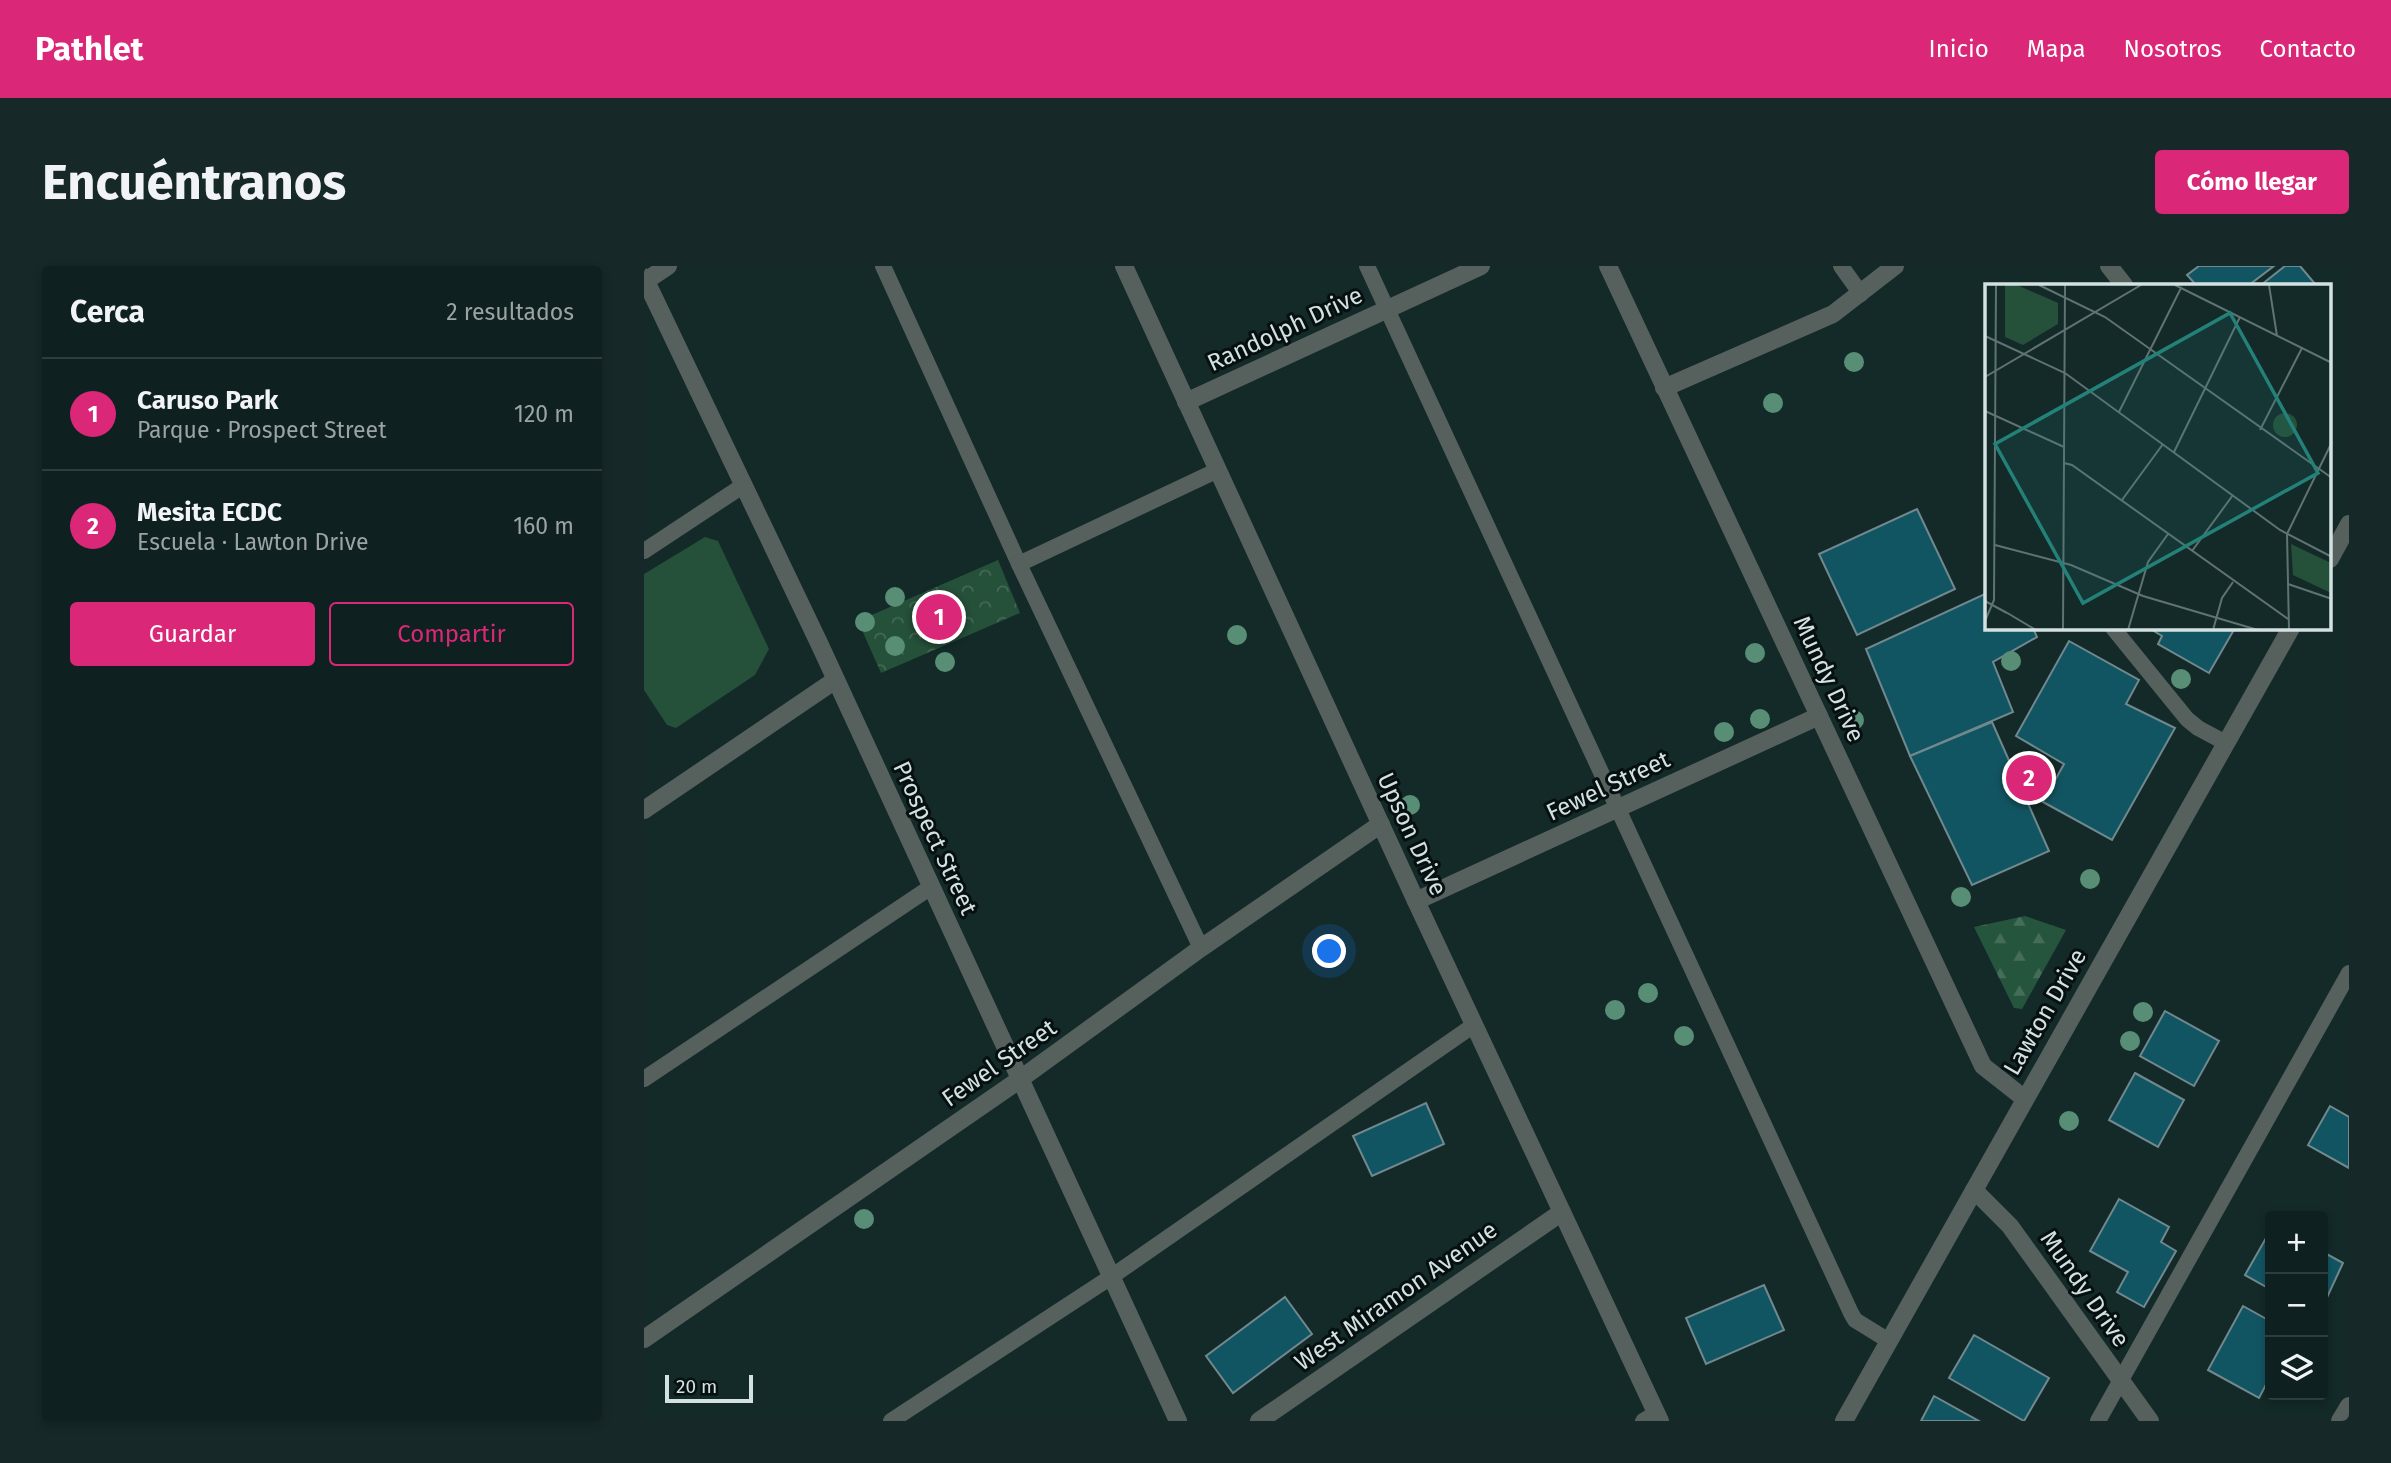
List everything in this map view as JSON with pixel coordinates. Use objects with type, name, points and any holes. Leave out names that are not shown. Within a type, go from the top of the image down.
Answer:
[{"type":"street","points":[[645,280],[668,266]]},
{"type":"street","name":"Upson Drive","points":[[1124,266],[1562,1212],[1653,1418]]},
{"type":"street","name":"Randolph Drive","points":[[1186,402],[1481,266]]},
{"type":"street","name":"Mundy Drive","points":[[1608,266],[1983,1066],[2025,1099]]},
{"type":"street","points":[[1664,388],[1819,321],[1861,294],[1895,266]]},
{"type":"street","points":[[2109,266],[2123,284]]},
{"type":"street","name":"Prospect Street","points":[[645,280],[744,485],[1178,1421]]},
{"type":"street","points":[[2332,555],[2342,535]]},
{"type":"street","name":"Lawton Drive","points":[[1844,1421],[2290,630]]},
{"type":"street","points":[[644,810],[834,681]]},
{"type":"street","name":"Fewel Street","points":[[1416,901],[1819,716]]},
{"type":"street","name":"Fewel Street","points":[[644,1339],[1019,1080],[1201,948],[1381,824]]},
{"type":"street","name":"Mundy Drive","points":[[1974,1190],[2010,1226],[2150,1421]]},
{"type":"street","name":"West Miramon Avenue","points":[[1259,1421],[1562,1212]]},
{"type":"street","points":[[2340,1421],[2349,1406]]},
{"type":"lane","points":[[883,266],[1019,564],[1201,948]]},
{"type":"lane","points":[[1367,266],[1851,1312],[1855,1320],[1889,1341]]},
{"type":"lane","points":[[1841,266],[1861,294]]},
{"type":"lane","points":[[1019,564],[1218,470]]},
{"type":"lane","points":[[644,551],[744,485]]},
{"type":"lane","points":[[2115,630],[2187,719],[2226,743]]},
{"type":"lane","points":[[644,1079],[931,887]]},
{"type":"lane","points":[[2098,1421],[2349,972]]},
{"type":"lane","points":[[891,1421],[914,1415],[1474,1025]]},
{"type":"green space","points":[[705,537],[718,541],[769,649],[755,675],[676,728],[667,725],[644,690],[644,574]]},
{"type":"green space","points":[[998,560],[1020,613],[881,673],[858,621]]},
{"type":"green space","points":[[2025,916],[2066,930],[2022,1009],[2014,1008],[1974,927]]},
{"type":"building","points":[[2199,266],[2274,266],[2250,284],[2195,284],[2187,275]]},
{"type":"building","points":[[2285,266],[2300,266],[2315,284],[2262,284]]},
{"type":"building","points":[[1917,509],[1955,589],[1857,635],[1819,554]]},
{"type":"building","points":[[1985,594],[1985,630],[2034,630],[2037,637],[1993,662],[2013,712],[1910,756],[1866,649]]},
{"type":"building","points":[[2152,630],[2234,630],[2209,673],[2158,644],[2162,636]]},
{"type":"building","points":[[2069,641],[2139,680],[2126,704],[2175,728],[2112,840],[2043,802],[2064,764],[2016,736]]},
{"type":"building","points":[[1992,722],[2049,851],[1972,885],[1910,756]]},
{"type":"building","points":[[2165,1011],[2219,1041],[2194,1086],[2140,1056]]},
{"type":"building","points":[[2135,1073],[2184,1100],[2158,1147],[2109,1120]]},
{"type":"building","points":[[1426,1103],[1444,1144],[1372,1176],[1353,1136]]},
{"type":"building","points":[[2330,1106],[2349,1117],[2349,1168],[2308,1145]]},
{"type":"building","points":[[2119,1199],[2169,1227],[2161,1242],[2176,1251],[2144,1307],[2117,1292],[2128,1272],[2090,1251]]},
{"type":"building","points":[[2265,1240],[2265,1286],[2245,1275]]},
{"type":"building","points":[[2328,1255],[2343,1263],[2328,1295]]},
{"type":"building","points":[[1764,1285],[1784,1330],[1706,1364],[1686,1318]]},
{"type":"building","points":[[1285,1297],[1312,1334],[1233,1393],[1206,1356]]},
{"type":"building","points":[[2243,1306],[2265,1318],[2265,1387],[2259,1398],[2208,1370]]},
{"type":"building","points":[[1974,1335],[2049,1378],[2024,1421],[1949,1378]]},
{"type":"building","points":[[1934,1396],[1979,1421],[1921,1421]]},
{"type":"place","name":"Caruso Park","points":[[939,617]]},
{"type":"place","name":"Mesita ECDC","points":[[2029,778]]}]
